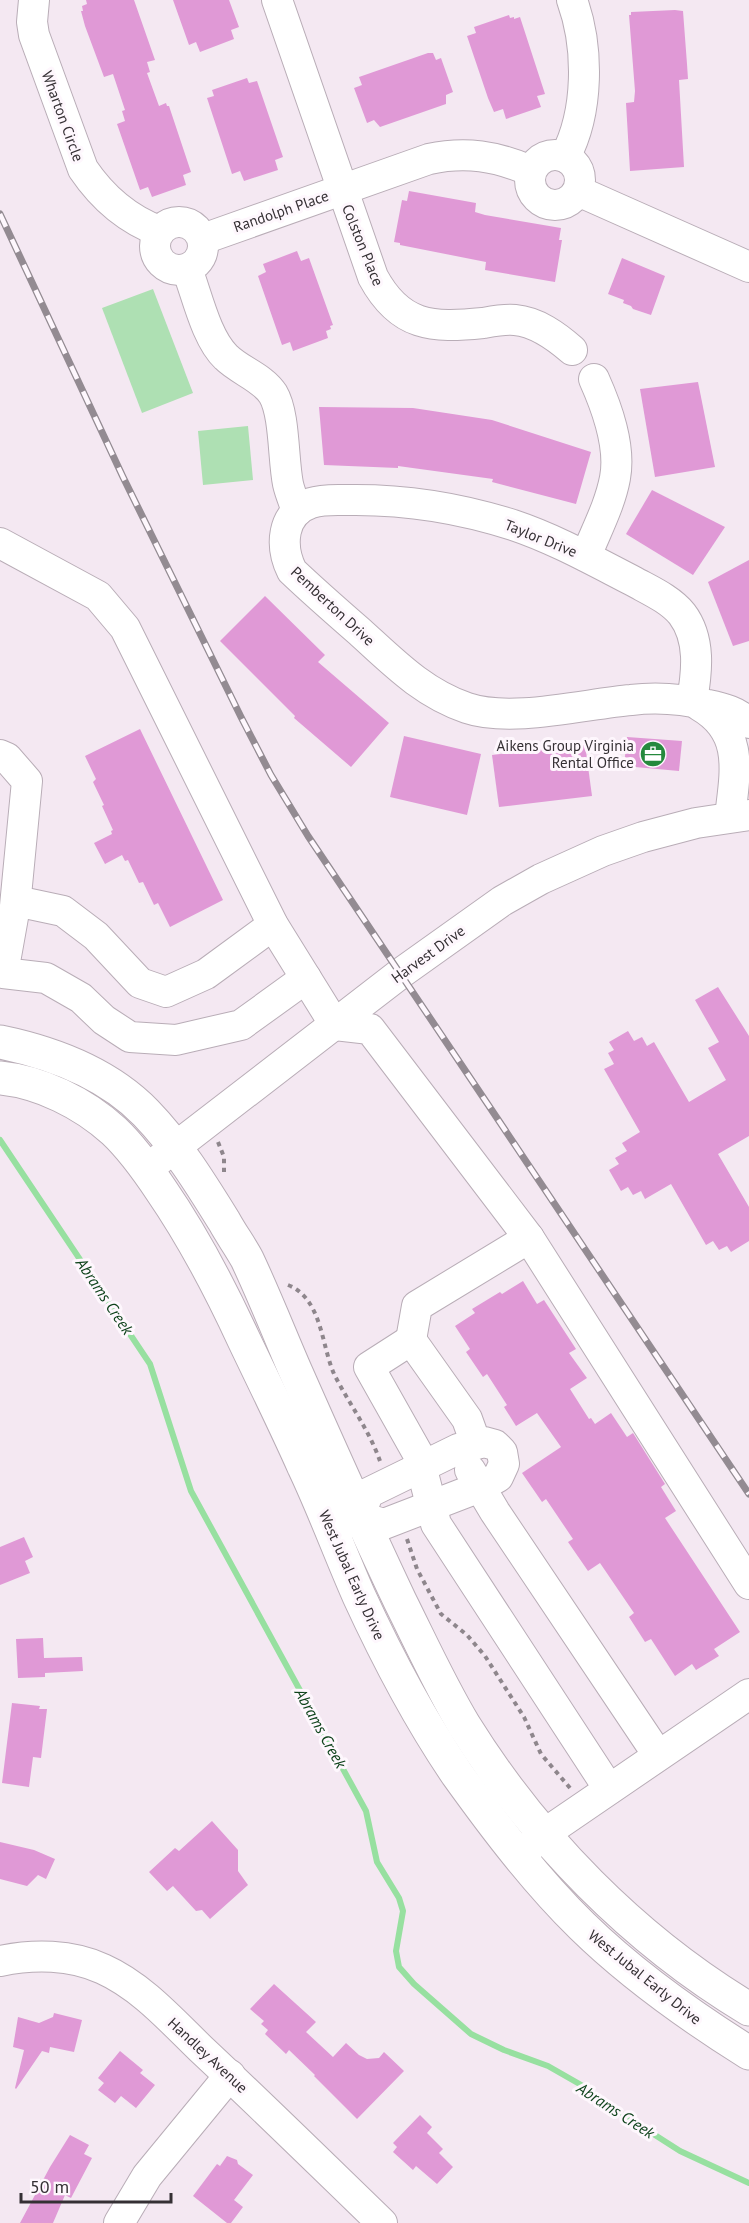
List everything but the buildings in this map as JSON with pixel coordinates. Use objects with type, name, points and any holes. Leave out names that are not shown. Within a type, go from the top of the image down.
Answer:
[{"type":"main road","name":"West Jubal Early Drive","points":[[0,1042],[36,1050],[88,1071],[145,1112],[174,1148],[203,1186],[246,1257],[360,1517],[431,1665],[463,1723],[493,1769],[544,1834],[576,1869],[644,1934],[686,1968],[749,2010]]},
{"type":"main road","name":"West Jubal Early Drive","points":[[0,1078],[59,1094],[91,1113],[115,1132],[147,1169],[182,1221],[216,1279],[305,1469],[360,1597],[420,1714],[457,1773],[519,1856],[582,1926],[618,1959],[673,2003],[749,2054]]},
{"type":"street","name":"Wharton Circle","points":[[34,0],[32,22],[34,35],[83,169],[107,200],[142,225],[159,231]]},
{"type":"street","name":"Colston Place","points":[[277,0],[342,190],[380,290],[398,309],[419,321],[446,326],[517,320],[544,329],[572,350]]},
{"type":"street","points":[[565,157],[572,145],[582,95],[582,50],[572,0]]},
{"type":"street","name":"Randolph Place","points":[[203,239],[429,159],[447,155],[482,155],[498,158],[531,171]]},
{"type":"street","points":[[549,155],[565,157],[577,168],[580,175],[578,190],[567,203],[549,205],[535,196],[531,188],[531,171],[535,164],[549,155]]},
{"type":"street","points":[[578,190],[749,267]]},
{"type":"street","points":[[180,221],[194,226],[203,239],[204,246],[199,260],[188,269],[172,270],[160,261],[155,246],[159,231],[172,222],[180,221]]},
{"type":"street","points":[[188,269],[212,339],[220,352],[237,368],[265,384],[273,395],[278,407],[288,485],[297,511]]},
{"type":"street","points":[[586,556],[610,496],[615,476],[616,454],[601,395],[594,379]]},
{"type":"street","name":"Taylor Drive","points":[[297,511],[319,501],[368,500],[427,505],[465,512],[512,525],[586,556],[663,598],[681,612],[696,646],[697,665],[692,701]]},
{"type":"street","name":"Pemberton Drive","points":[[297,511],[285,527],[285,558],[292,571],[415,682],[441,697],[470,709],[501,712],[535,712],[633,699],[692,701],[733,712],[749,723]]},
{"type":"street","points":[[0,543],[98,596],[125,628],[273,926],[335,1025],[370,1029],[529,1238],[749,1584]]},
{"type":"street","points":[[692,701],[719,719],[727,730],[735,760],[734,779],[739,816]]},
{"type":"street","points":[[0,755],[7,758],[27,781],[16,901],[1,981],[46,978],[81,998],[104,1020],[130,1037],[176,1040],[241,1025],[306,978]]},
{"type":"street","name":"Harvest Drive","points":[[147,1169],[432,950],[502,901],[541,879],[603,850],[643,837],[739,816]]},
{"type":"street","points":[[16,901],[63,911],[96,936],[140,983],[166,992],[206,974],[273,926]]},
{"type":"street","points":[[467,1447],[467,1419],[411,1340],[417,1306],[529,1238]]},
{"type":"street","points":[[411,1340],[369,1367],[417,1454],[435,1524],[609,1789]]},
{"type":"street","points":[[330,1530],[360,1517],[384,1524],[480,1487],[498,1477],[504,1464],[502,1452],[495,1445],[484,1442],[421,1467],[368,1493],[360,1517]]},
{"type":"street","points":[[480,1487],[658,1755]]},
{"type":"street","points":[[519,1856],[544,1834],[749,1694]]},
{"type":"street","name":"Handley Avenue","points":[[0,1961],[17,1957],[45,1956],[78,1960],[102,1968],[129,1983],[230,2075],[382,2223]]},
{"type":"street","points":[[119,2223],[147,2176],[230,2075]]},
{"type":"green space","points":[[153,289],[193,393],[142,413],[102,308]]},
{"type":"green space","points":[[248,426],[253,480],[203,485],[198,431]]},
{"type":"waterway","name":"Abrams Creek","points":[[0,1140],[150,1364],[191,1491],[366,1811],[377,1862],[399,1898],[403,1911],[396,1951],[399,1967],[414,1984],[471,2034],[504,2050],[548,2066],[583,2086],[608,2105],[680,2151],[749,2183]]},
{"type":"railway","points":[[0,214],[123,477],[271,775],[308,836],[749,1494]]},
{"type":"place","name":"Aikens Group Virginia Rental Office","points":[[653,754]]}]
